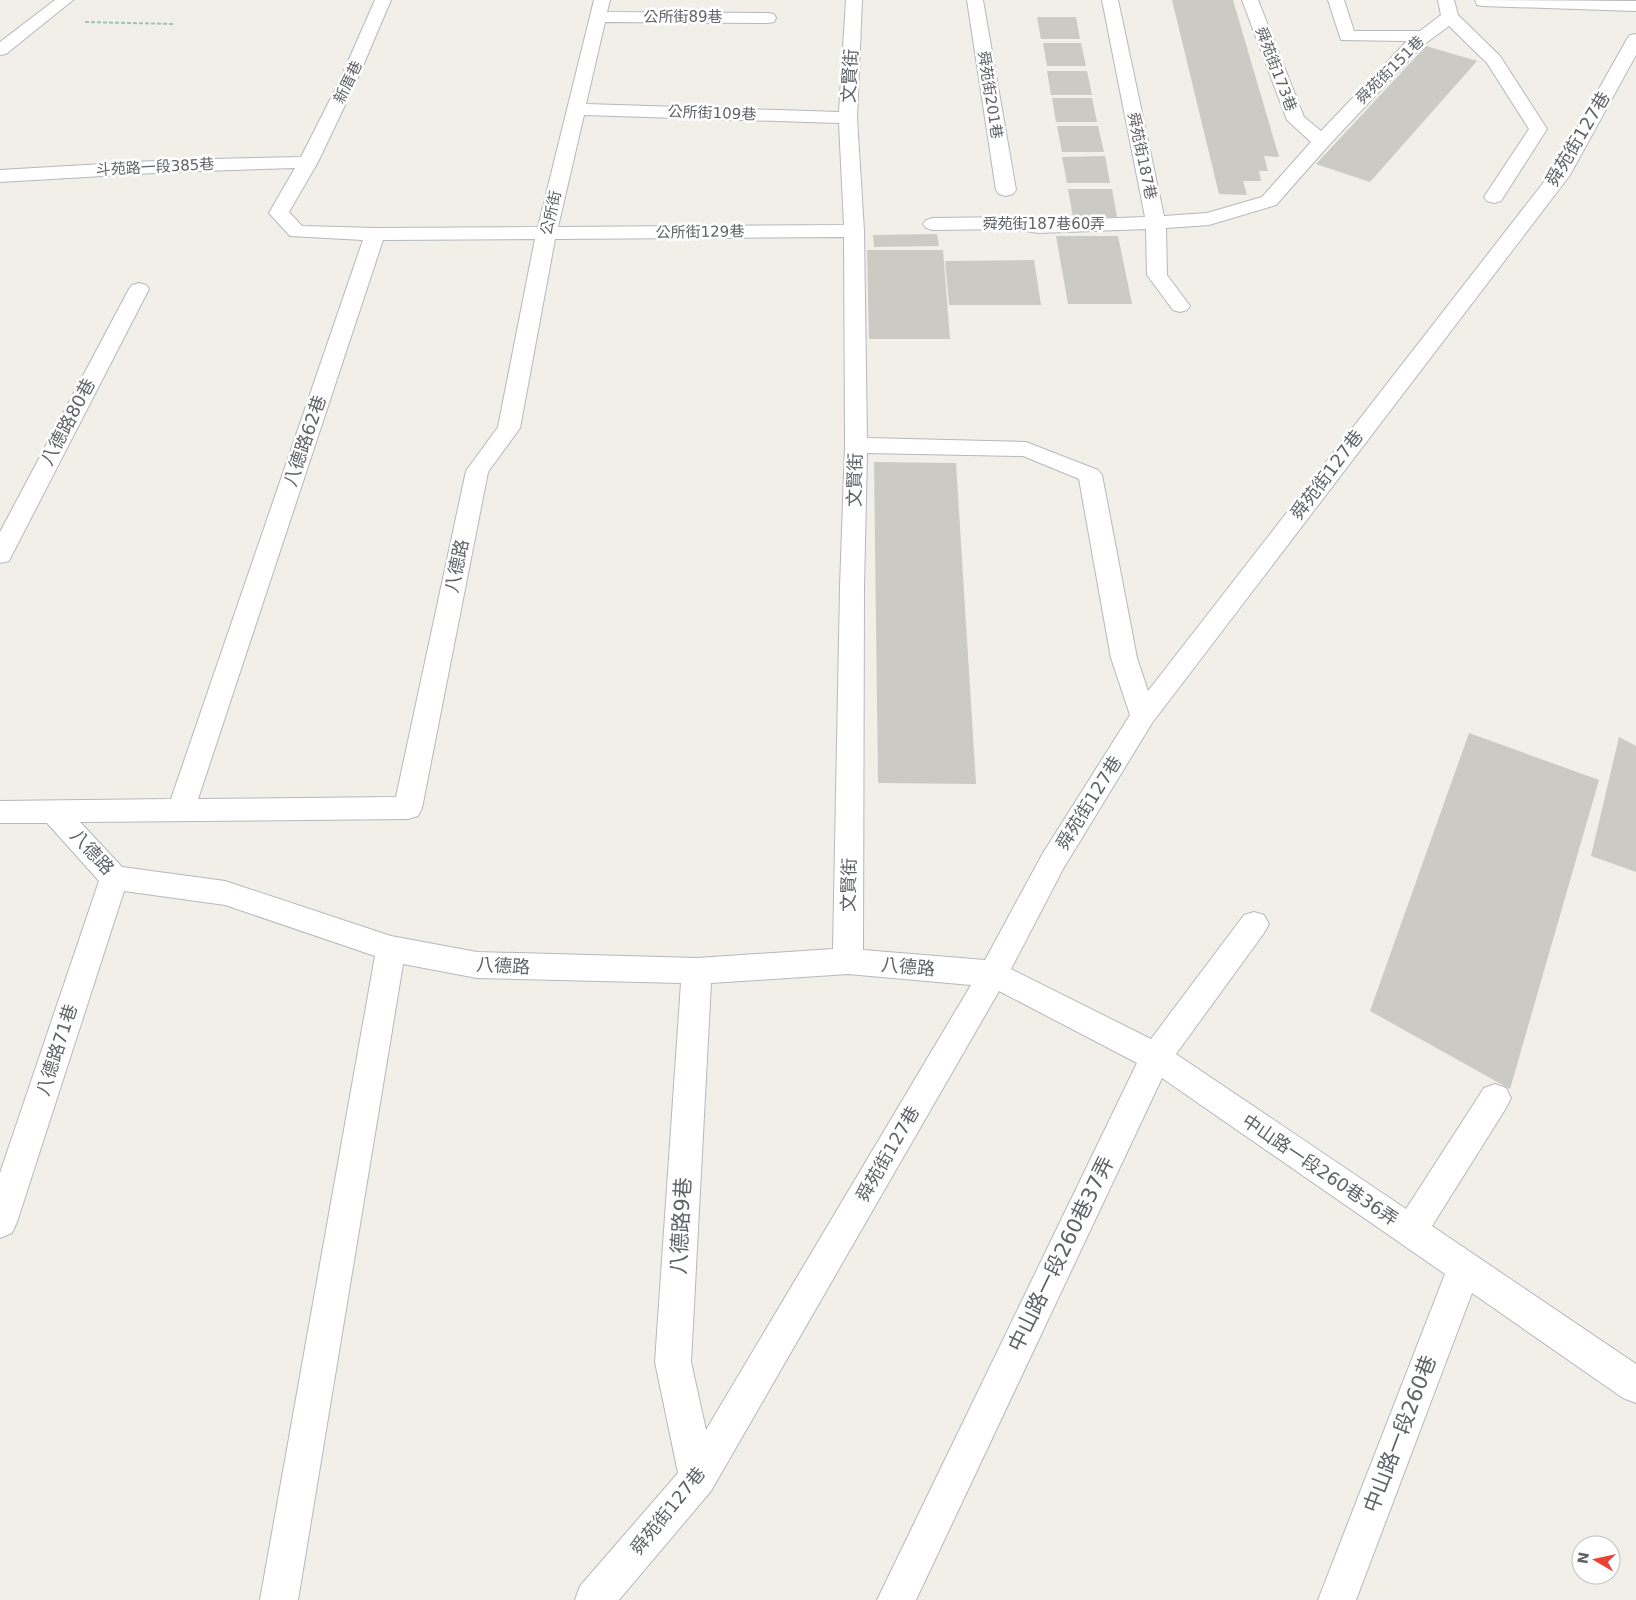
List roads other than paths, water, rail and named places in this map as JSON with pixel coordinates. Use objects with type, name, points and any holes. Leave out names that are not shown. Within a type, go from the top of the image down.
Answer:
[{"type":"street","points":[[0,50],[64,0]]},
{"type":"street","name":"新厝巷","points":[[374,234],[297,232],[279,213],[309,162],[358,62],[383,0]]},
{"type":"street","name":"文賢街","points":[[848,961],[852,587],[856,445],[854,231],[848,118],[854,0]]},
{"type":"street","name":"舜苑街201巷","points":[[975,0],[1006,190]]},
{"type":"street","name":"舜苑街187巷","points":[[1110,0],[1156,223],[1157,275],[1180,306]]},
{"type":"street","name":"舜苑街173巷","points":[[1250,0],[1296,120],[1322,141]]},
{"type":"street","points":[[1336,0],[1347,36],[1424,36]]},
{"type":"street","points":[[1483,1],[1636,6]]},
{"type":"street","name":"公所街89巷","points":[[600,8],[768,18]]},
{"type":"street","name":"公所街","points":[[509,428],[546,234],[600,8]]},
{"type":"street","points":[[1448,9],[1494,60],[1538,129],[1494,197]]},
{"type":"street","name":"舜苑街151巷","points":[[1322,141],[1448,9]]},
{"type":"street","name":"舜苑街127巷","points":[[594,1600],[698,1478],[993,974],[1053,860],[1143,716],[1563,171],[1636,39]]},
{"type":"street","name":"公所街109巷","points":[[576,109],[848,118]]},
{"type":"street","points":[[1156,223],[1209,219],[1269,201],[1322,141]]},
{"type":"street","name":"斗苑路一段385巷","points":[[0,176],[171,166],[309,162]]},
{"type":"street","name":"舜苑街187巷60弄","points":[[933,224],[1011,224],[1039,227],[1156,223]]},
{"type":"street","name":"公所街129巷","points":[[546,234],[854,231]]},
{"type":"street","points":[[374,234],[546,234]]},
{"type":"street","name":"八德路62巷","points":[[181,810],[374,234]]},
{"type":"street","name":"八德路80巷","points":[[0,555],[139,289]]},
{"type":"street","name":"八德路","points":[[0,812],[408,808],[477,471],[509,428]]},
{"type":"street","points":[[856,445],[1026,449],[1090,475],[1124,658],[1143,716]]},
{"type":"street","name":"八德路","points":[[54,812],[114,878],[225,893],[391,949],[477,966],[697,971],[848,961],[993,974]]},
{"type":"street","name":"八德路71巷","points":[[0,1222],[114,878]]},
{"type":"street","name":"中山路一段260巷37弄","points":[[896,1600],[1156,1057],[1254,924]]},
{"type":"street","points":[[279,1600],[391,949]]},
{"type":"street","name":"八德路9巷","points":[[697,971],[673,1362],[698,1478]]},
{"type":"street","name":"中山路一段260巷36弄","points":[[993,974],[1156,1057],[1636,1385]]},
{"type":"street","points":[[1410,1232],[1495,1098]]},
{"type":"street","name":"中山路一段260巷","points":[[1337,1600],[1464,1269]]}]
